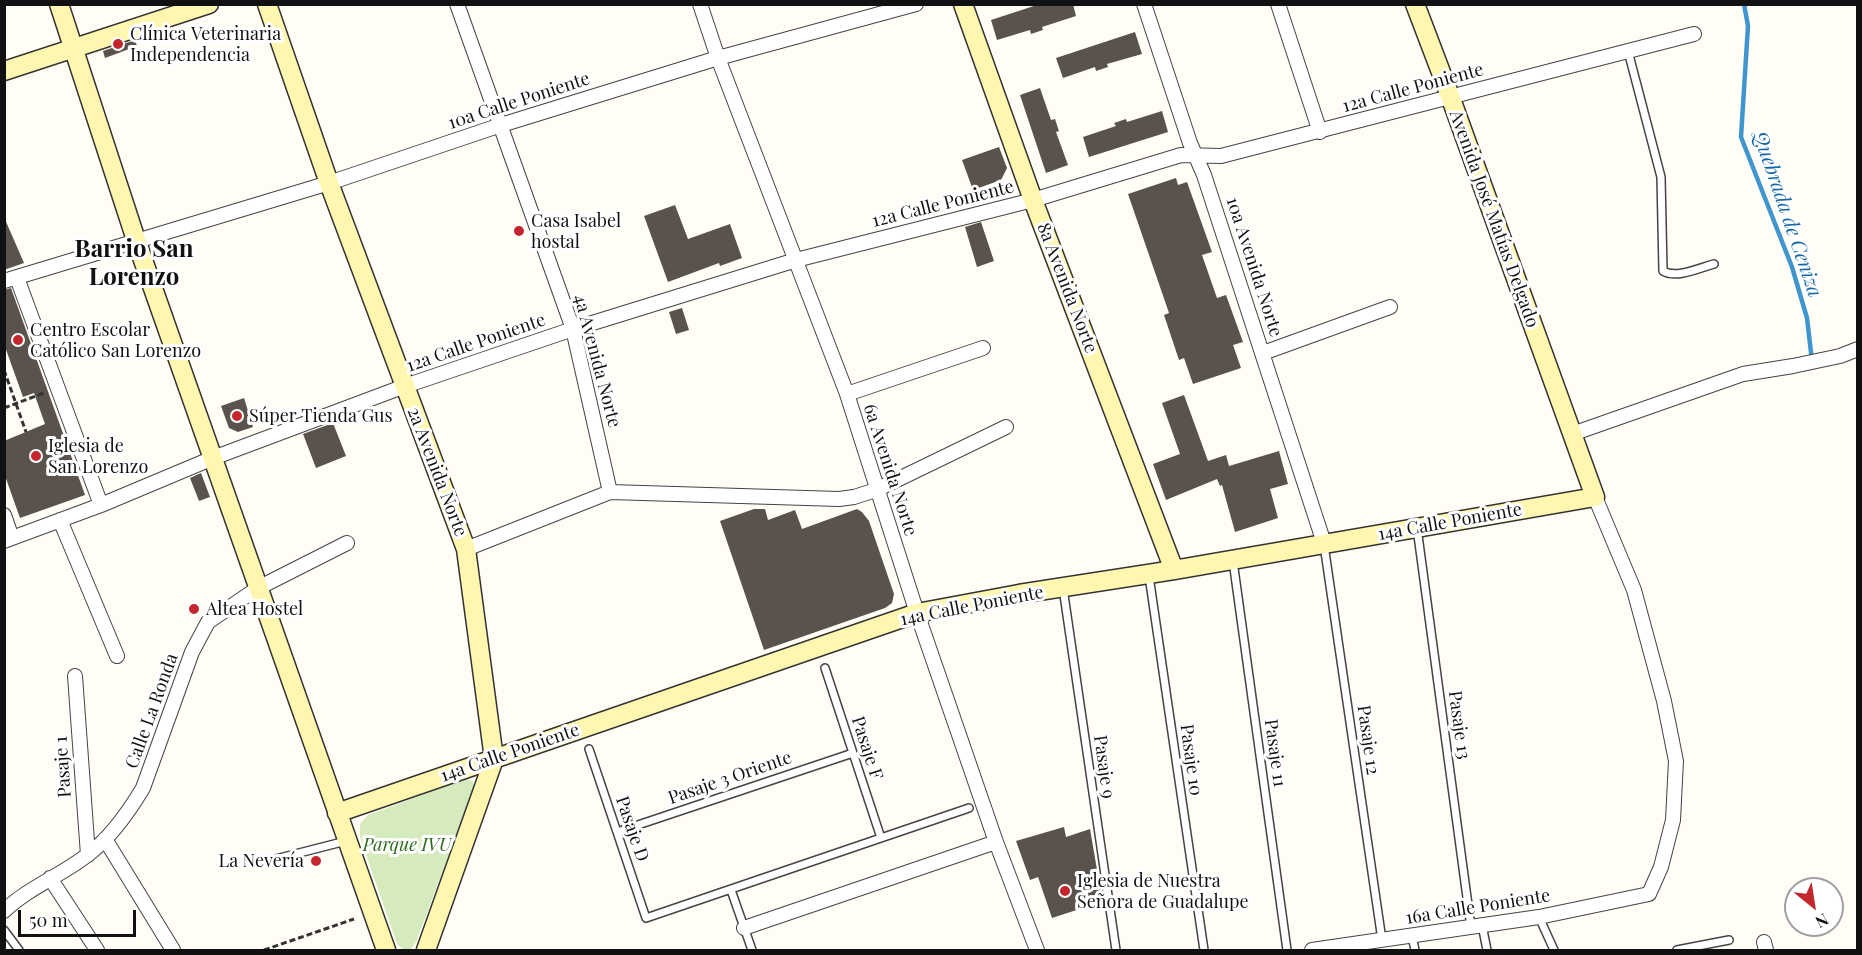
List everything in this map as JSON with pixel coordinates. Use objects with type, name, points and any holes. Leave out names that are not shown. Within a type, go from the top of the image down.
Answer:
[{"type":"street","points":[[59,4],[75,47],[136,240],[386,951]]},
{"type":"street","points":[[4,71],[209,4]]},
{"type":"street","name":"2a Avenida Norte","points":[[267,4],[329,183],[466,549],[494,759],[426,951]]},
{"type":"street","name":"4a Avenida Norte","points":[[458,4],[573,329],[610,492]]},
{"type":"street","name":"6a Avenida Norte","points":[[700,4],[718,58],[847,394],[917,613],[996,842],[1037,951]]},
{"type":"street","name":"10a Calle Poniente","points":[[11,279],[329,183],[501,125],[718,58],[916,4]]},
{"type":"street","name":"8a Avenida Norte","points":[[963,4],[1033,200],[1174,570]]},
{"type":"street","name":"10a Avenida Norte","points":[[1144,4],[1194,155],[1204,175],[1324,543]]},
{"type":"street","points":[[1278,4],[1320,132]]},
{"type":"street","name":"Avenida José Matías Delgado","points":[[1415,4],[1594,497]]},
{"type":"street","name":"12a Calle Poniente","points":[[8,540],[101,505],[213,458],[405,386],[573,329],[796,260],[1033,200],[1180,155],[1221,156],[1694,34]]},
{"type":"street","points":[[11,279],[101,505]]},
{"type":"street","points":[[1263,353],[1390,307]]},
{"type":"street","points":[[847,394],[983,348]]},
{"type":"street","points":[[1572,434],[1743,374],[1840,356],[1857,349]]},
{"type":"street","points":[[466,549],[610,492],[839,499],[854,497],[876,489],[1006,427]]},
{"type":"street","name":"14a Calle Poniente","points":[[337,813],[917,613],[1594,497]]},
{"type":"street","name":"16a Calle Poniente","points":[[1312,951],[1354,947],[1382,940],[1539,917],[1649,894],[1661,867],[1673,820],[1676,761],[1664,701],[1634,590],[1594,497]]},
{"type":"street","points":[[4,515],[8,540]]},
{"type":"street","points":[[60,520],[117,656]]},
{"type":"street","name":"Calle La Ronda","points":[[4,911],[50,878],[88,855],[124,817],[143,788],[192,652],[208,622],[258,588],[348,543]]},
{"type":"street","name":"Pasaje 1","points":[[75,676],[88,855]]},
{"type":"street","points":[[105,839],[173,951]]},
{"type":"street","points":[[744,928],[996,842]]},
{"type":"street","points":[[50,878],[97,951]]},
{"type":"lane","points":[[1628,51],[1660,177],[1663,271],[1676,274],[1714,264]]},
{"type":"lane","name":"Pasaje 13","points":[[1416,528],[1476,926]]},
{"type":"lane","name":"Pasaje 12","points":[[1324,543],[1382,940]]},
{"type":"lane","name":"Pasaje 11","points":[[1233,559],[1287,951]]},
{"type":"lane","name":"Pasaje 10","points":[[1149,574],[1204,951]]},
{"type":"lane","name":"Pasaje 9","points":[[1063,588],[1116,951]]},
{"type":"lane","name":"Pasaje F","points":[[825,668],[881,838]]},
{"type":"lane","name":"Pasaje D","points":[[589,749],[646,918],[731,890]]},
{"type":"lane","name":"Pasaje 3 Oriente","points":[[617,832],[853,753]]},
{"type":"lane","points":[[752,951],[731,890],[969,808]]},
{"type":"lane","points":[[264,862],[347,841]]},
{"type":"lane","points":[[1539,917],[1554,951]]},
{"type":"lane","points":[[1476,926],[1487,951]]},
{"type":"lane","points":[[4,930],[20,951]]},
{"type":"lane","points":[[1412,936],[1415,951]]},
{"type":"lane","points":[[1677,951],[1729,940]]},
{"type":"path","points":[[4,370],[26,432]]},
{"type":"path","points":[[4,408],[48,392]]},
{"type":"path","points":[[264,951],[354,919]]},
{"type":"green space","name":"Parque IVU","points":[[466,779],[473,781],[474,787],[416,942],[411,949],[404,950],[397,944],[360,837],[360,824],[368,815]]},
{"type":"building","points":[[1040,4],[1073,4],[1076,16],[1042,27],[1043,30],[1031,34],[1030,30],[997,40],[991,20]]},
{"type":"building","points":[[1135,32],[1142,54],[1107,64],[1108,67],[1096,71],[1095,67],[1063,78],[1056,58]]},
{"type":"building","points":[[135,40],[137,46],[105,58],[103,51]]},
{"type":"building","points":[[1040,88],[1051,120],[1055,119],[1059,131],[1056,132],[1068,165],[1046,173],[1020,95]]},
{"type":"building","points":[[1162,111],[1168,132],[1089,157],[1083,137],[1116,126],[1114,123],[1126,119],[1127,122]]},
{"type":"building","points":[[999,147],[1007,168],[1001,180],[973,190],[962,160]]},
{"type":"building","points":[[1176,178],[1178,185],[1187,182],[1212,252],[1202,255],[1217,298],[1226,295],[1243,342],[1233,345],[1241,368],[1193,384],[1184,358],[1179,360],[1164,315],[1169,313],[1128,194]]},
{"type":"building","points":[[675,205],[688,239],[730,224],[742,258],[720,266],[719,263],[668,282],[644,216]]},
{"type":"building","points":[[4,217],[24,263],[4,270]]},
{"type":"building","points":[[981,222],[994,261],[977,267],[965,227]]},
{"type":"building","points":[[11,288],[85,495],[20,518],[4,473],[4,441],[45,424],[34,393],[23,397],[4,344],[4,290]]},
{"type":"building","points":[[682,308],[689,330],[676,334],[669,312]]},
{"type":"building","points":[[1184,395],[1208,461],[1226,455],[1229,466],[1279,451],[1288,484],[1270,489],[1278,518],[1235,532],[1222,485],[1220,486],[1217,479],[1166,500],[1153,464],[1180,454],[1162,403]]},
{"type":"building","name":"Súper Tienda Gus","points":[[244,398],[253,427],[238,432],[229,428],[221,406]]},
{"type":"building","points":[[333,423],[346,456],[316,468],[303,434]]},
{"type":"building","points":[[201,473],[210,497],[199,501],[190,478]]},
{"type":"building","points":[[754,509],[765,509],[768,520],[795,510],[802,529],[857,509],[862,512],[869,521],[894,594],[892,603],[885,608],[764,650],[720,521]]},
{"type":"building","name":"Iglesia de Nuestra Señora de Guadalupe","points":[[1064,827],[1066,837],[1090,829],[1101,893],[1089,897],[1092,905],[1052,918],[1038,877],[1030,880],[1016,841]]},
{"type":"waterway","name":"Quebrada de Ceniza","points":[[1744,4],[1748,26],[1741,137],[1792,267],[1807,318],[1812,361]]},
{"type":"place","name":"Clínica Veterinaria Independencia","points":[[118,44]]},
{"type":"place","name":"Casa Isabel hostal","points":[[519,231]]},
{"type":"place","name":"Centro Escolar Católico San Lorenzo","points":[[18,340]]},
{"type":"place","name":"Súper Tienda Gus","points":[[237,416]]},
{"type":"place","name":"Iglesia de San Lorenzo","points":[[36,456]]},
{"type":"place","name":"Altea Hostel","points":[[194,609]]},
{"type":"place","name":"La Nevería","points":[[316,861]]},
{"type":"place","name":"Iglesia de Nuestra Señora de Guadalupe","points":[[1065,891]]},
{"type":"district","name":"Barrio San Lorenzo","points":[[134,264]]}]
